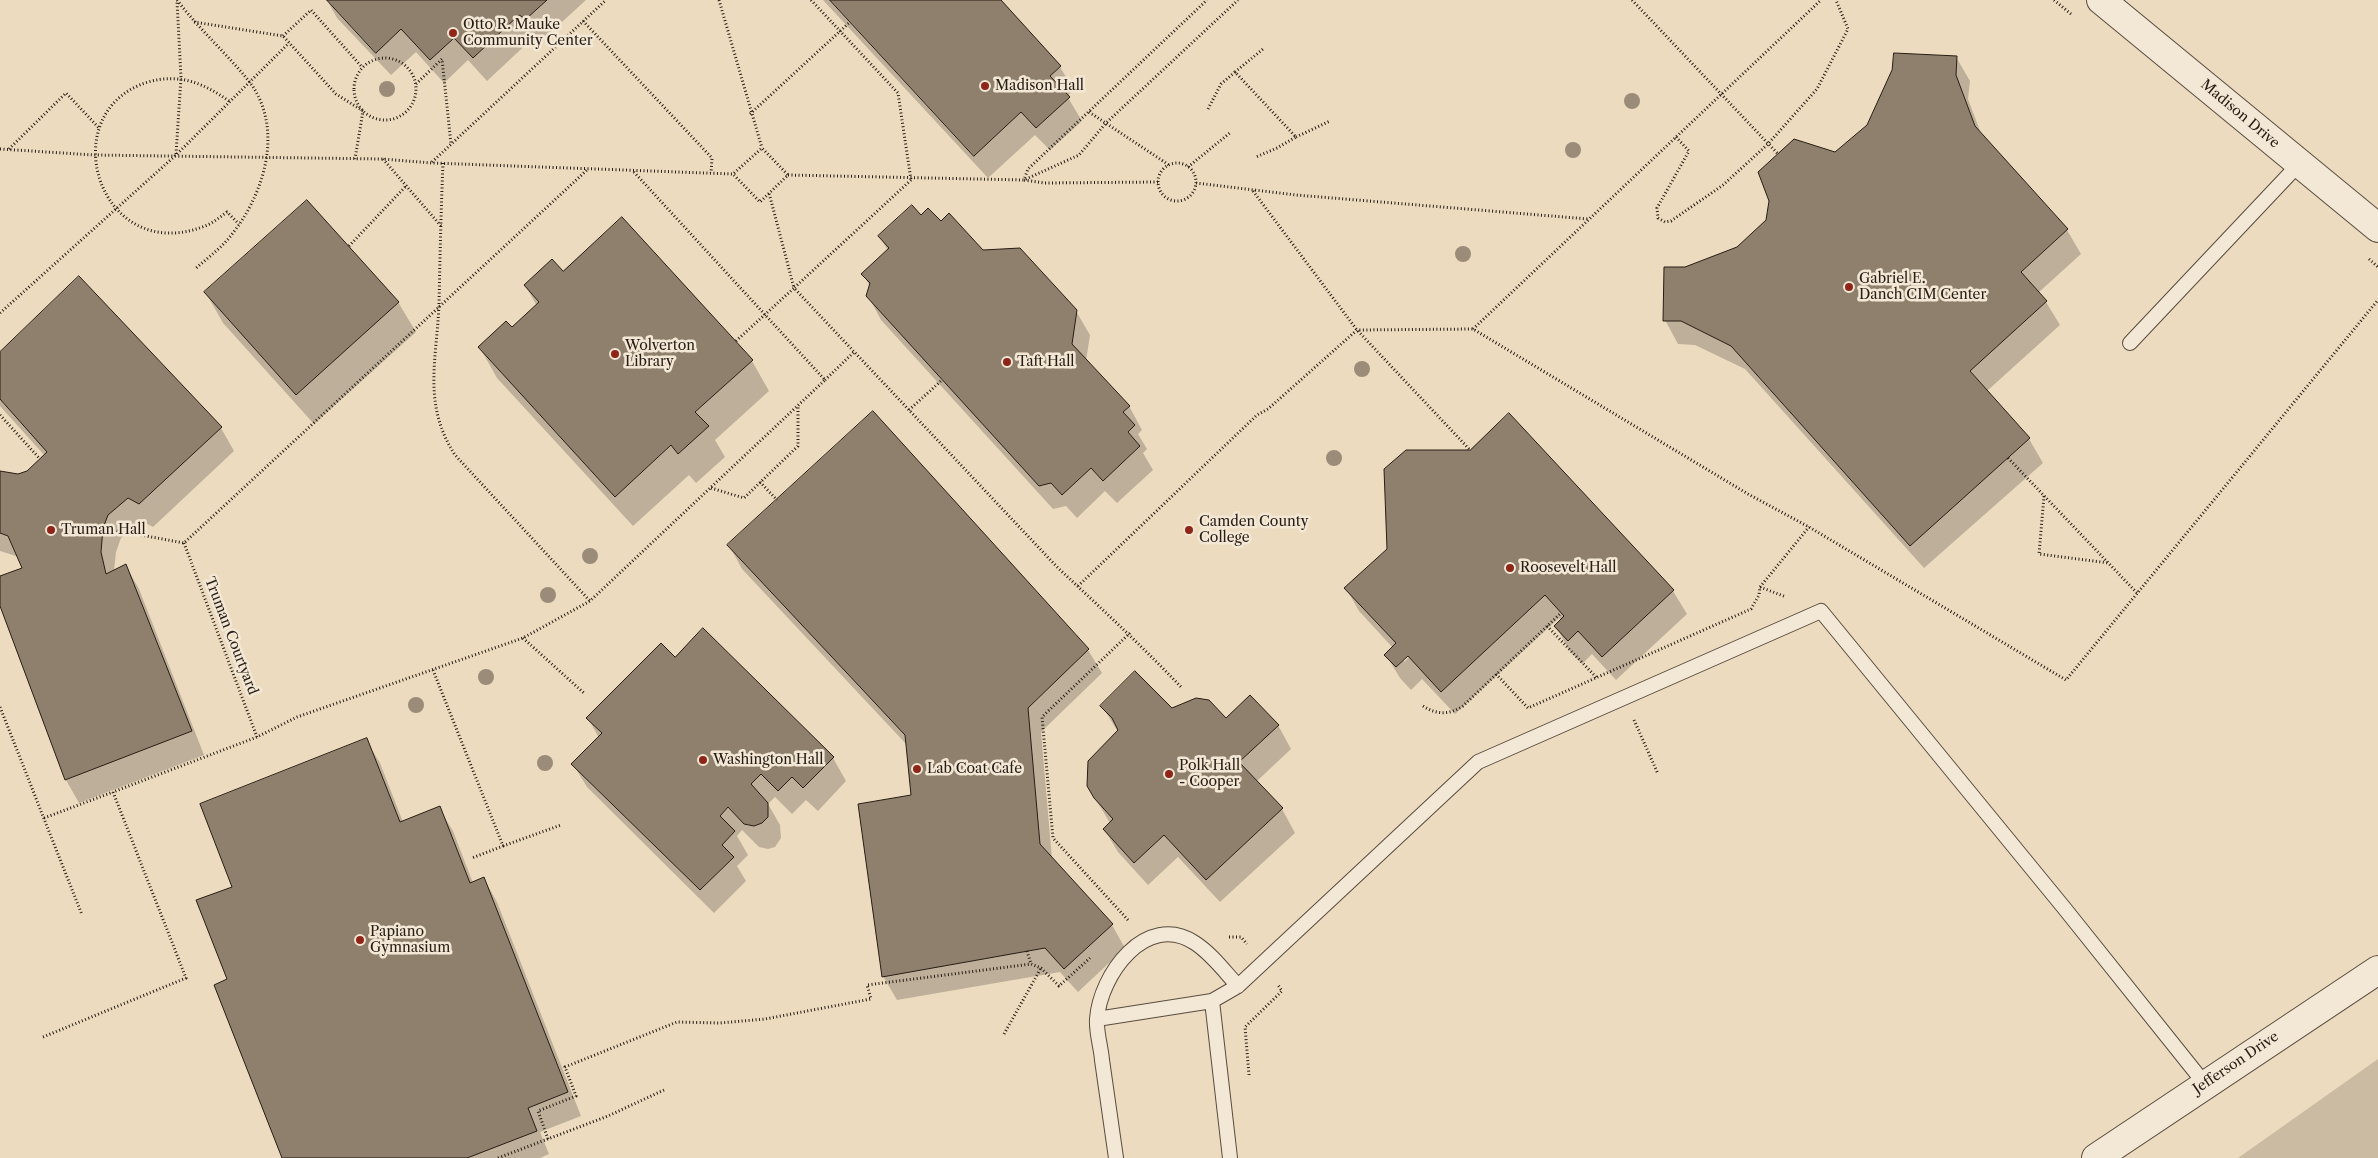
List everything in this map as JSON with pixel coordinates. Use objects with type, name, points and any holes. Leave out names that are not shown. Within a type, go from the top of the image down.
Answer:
[{"type":"street","name":"Madison Drive","points":[[2101,0],[2378,228]]},
{"type":"street","name":"Jefferson Drive","points":[[2096,1158],[2378,970]]},
{"type":"lane","points":[[2130,343],[2299,164]]},
{"type":"lane","points":[[1097,1019],[1212,1001],[1238,986],[1478,762],[1821,611],[2065,909],[2205,1084]]},
{"type":"lane","points":[[1116,1158],[1097,1019],[1106,982],[1116,966],[1131,950],[1149,939],[1165,935],[1180,937],[1194,942],[1238,986]]},
{"type":"lane","points":[[1212,1001],[1230,1158]]},
{"type":"path","points":[[177,0],[194,22],[249,81],[261,101],[267,121],[267,158],[254,202],[228,239],[195,269]]},
{"type":"path","points":[[176,155],[181,78],[177,0]]},
{"type":"path","points":[[432,163],[606,0]]},
{"type":"path","points":[[719,0],[750,114],[762,148],[788,175],[911,180],[1024,180],[1045,183],[1158,182]]},
{"type":"path","points":[[811,0],[898,93],[911,180]]},
{"type":"path","points":[[1024,180],[1028,169],[1207,0]]},
{"type":"path","points":[[1024,180],[1079,155],[1106,123],[1238,0]]},
{"type":"path","points":[[1632,0],[1778,154]]},
{"type":"path","points":[[1473,329],[1821,0]]},
{"type":"path","points":[[1676,137],[1689,151],[1657,209],[1658,218],[1665,222],[1671,221],[1723,185],[1768,144],[1817,88],[1848,29],[1836,0]]},
{"type":"path","points":[[283,36],[310,10],[362,67]]},
{"type":"path","points":[[583,21],[712,158],[711,173]]},
{"type":"path","points":[[194,22],[283,36],[336,94],[363,111],[379,119],[390,120],[400,116],[413,103],[416,84],[413,75],[407,67],[394,59],[375,59],[362,67],[356,77],[353,88],[356,102],[363,111],[355,159]]},
{"type":"path","points":[[750,114],[850,22]]},
{"type":"path","points":[[0,313],[176,155],[289,43]]},
{"type":"path","points":[[1208,108],[1221,84],[1263,49]]},
{"type":"path","points":[[416,84],[442,59],[451,145]]},
{"type":"path","points":[[1235,72],[1296,137]]},
{"type":"path","points":[[229,101],[209,87],[181,78],[160,79],[140,85],[123,95],[109,110],[100,128],[94,155],[100,185],[116,210],[136,225],[160,233],[184,233],[207,226],[227,212],[239,224]]},
{"type":"path","points":[[8,149],[66,93],[100,128]]},
{"type":"path","points":[[1089,112],[1170,165]]},
{"type":"path","points":[[1256,157],[1330,121]]},
{"type":"path","points":[[1188,167],[1231,132]]},
{"type":"path","points":[[733,174],[762,148]]},
{"type":"path","points":[[0,149],[94,155],[382,159],[432,163],[733,174],[760,202],[788,175]]},
{"type":"path","points":[[382,159],[441,226]]},
{"type":"path","points":[[443,163],[439,307],[433,355],[435,397],[439,423],[446,441],[472,474],[590,601]]},
{"type":"path","points":[[1180,164],[1188,167],[1194,173],[1196,183],[1189,197],[1178,201],[1164,196],[1158,182],[1161,172],[1170,165],[1180,164]]},
{"type":"path","points":[[103,528],[184,543],[588,169]]},
{"type":"path","points":[[633,171],[825,380]]},
{"type":"path","points":[[736,342],[911,180]]},
{"type":"path","points":[[1196,183],[1253,191],[1588,219]]},
{"type":"path","points":[[349,246],[407,186]]},
{"type":"path","points":[[1253,191],[1357,330],[1470,450]]},
{"type":"path","points":[[769,193],[794,288],[1058,568],[1093,602],[1130,633],[1182,688]]},
{"type":"path","points":[[1078,586],[1250,422],[1268,409],[1357,330],[1473,329],[1748,494],[1810,527],[2066,680],[2378,300]]},
{"type":"path","points":[[44,818],[257,737],[297,717],[524,638],[590,601],[854,352]]},
{"type":"path","points":[[909,410],[942,380]]},
{"type":"path","points":[[710,488],[744,498],[798,446],[798,404]]},
{"type":"path","points":[[0,415],[40,459]]},
{"type":"path","points":[[2008,458],[2138,594]]},
{"type":"path","points":[[760,482],[776,500]]},
{"type":"path","points":[[2044,496],[2039,554],[2110,563]]},
{"type":"path","points":[[1496,674],[1528,708],[1751,609],[1760,595],[1760,587],[1810,527]]},
{"type":"path","name":"Truman Courtyard","points":[[184,543],[257,737]]},
{"type":"path","points":[[1760,587],[1821,611]]},
{"type":"path","points":[[1423,706],[1438,713],[1456,711],[1561,613]]},
{"type":"path","points":[[1130,633],[1042,717],[1053,838],[1129,922],[1135,918]]},
{"type":"path","points":[[524,638],[585,694]]},
{"type":"path","points":[[433,670],[503,846]]},
{"type":"path","points":[[0,707],[82,915]]},
{"type":"path","points":[[43,1036],[186,978],[113,792]]},
{"type":"path","points":[[472,858],[561,825]]},
{"type":"path","points":[[1222,938],[1241,937],[1282,991],[1244,1027],[1250,1083]]},
{"type":"path","points":[[1027,951],[1031,964]]},
{"type":"path","points":[[548,1139],[538,1111],[576,1096],[565,1067],[677,1022],[720,1023],[765,1019],[871,999],[867,985],[1031,964],[1041,968],[1059,986],[1094,954]]},
{"type":"path","points":[[1004,1034],[1041,968]]},
{"type":"path","points":[[498,1158],[608,1116],[664,1090]]},
{"type":"shaded area","points":[[2378,1059],[2378,1158],[2238,1158]]},
{"type":"building","name":"Otto R. Mauke Community Center","points":[[327,0],[547,0],[526,19],[519,15],[473,58],[454,38],[430,60],[401,29],[376,53]]},
{"type":"building","name":"Madison Hall","points":[[830,0],[1001,0],[1061,66],[1050,76],[1070,97],[1036,128],[1021,112],[974,156]]},
{"type":"building","name":"Gabriel E. Danch CIM Center","points":[[1894,53],[1957,56],[1956,75],[1975,126],[2068,229],[2021,272],[2047,301],[1970,371],[2030,438],[1910,546],[1731,346],[1681,321],[1663,321],[1664,267],[1685,267],[1737,247],[1766,220],[1769,201],[1758,172],[1794,139],[1835,152],[1867,125],[1892,70]]},
{"type":"building","points":[[307,200],[399,302],[296,395],[204,292]]},
{"type":"building","name":"Taft Hall","points":[[912,205],[921,215],[928,208],[941,221],[949,213],[983,250],[1020,248],[1077,310],[1072,344],[1130,406],[1123,412],[1135,425],[1128,432],[1140,446],[1103,481],[1091,468],[1062,495],[1051,483],[1039,486],[866,296],[870,283],[861,274],[889,248],[878,236]]},
{"type":"building","name":"Wolverton Library","points":[[622,217],[753,360],[695,412],[709,426],[678,454],[671,445],[615,497],[478,347],[506,321],[512,327],[539,302],[524,285],[552,259],[563,271]]},
{"type":"building","name":"Truman Hall","points":[[79,276],[222,427],[139,504],[128,498],[108,515],[103,528],[101,552],[106,574],[126,564],[192,731],[65,780],[0,606],[0,576],[22,568],[8,536],[0,533],[0,471],[18,474],[27,471],[47,452],[0,399],[0,352]]},
{"type":"building","points":[[873,411],[1089,649],[1028,708],[1040,844],[1113,924],[1064,969],[1045,948],[882,977],[858,804],[911,795],[905,735],[727,545]]},
{"type":"building","name":"Roosevelt Hall","points":[[1509,413],[1674,590],[1602,657],[1578,631],[1568,641],[1554,626],[1564,616],[1545,595],[1441,692],[1408,656],[1396,667],[1384,655],[1396,643],[1344,588],[1387,549],[1384,469],[1406,450],[1470,450]]},
{"type":"building","name":"Washington Hall","points":[[703,628],[834,757],[803,788],[792,777],[778,791],[761,774],[751,784],[768,803],[768,817],[762,823],[754,826],[744,824],[728,807],[720,816],[735,831],[722,845],[734,857],[700,890],[571,764],[602,733],[586,718],[661,643],[675,657]]},
{"type":"building","name":"Polk Hall - Cooper","points":[[1135,671],[1172,708],[1196,698],[1209,700],[1226,718],[1250,695],[1279,725],[1239,762],[1283,808],[1206,880],[1164,835],[1134,863],[1103,829],[1113,819],[1094,798],[1087,786],[1088,761],[1118,730],[1112,718],[1100,706]]},
{"type":"building","name":"Papiano Gymnasium","points":[[367,738],[400,822],[440,806],[470,883],[484,877],[568,1092],[528,1108],[537,1131],[467,1158],[282,1158],[214,985],[227,979],[196,900],[232,887],[200,804]]},
{"type":"place","name":"Otto R. Mauke Community Center","points":[[453,33]]},
{"type":"place","name":"Madison Hall","points":[[985,86]]},
{"type":"place","name":"Gabriel E. Danch CIM Center","points":[[1849,287]]},
{"type":"place","name":"Wolverton Library","points":[[615,354]]},
{"type":"place","name":"Taft Hall","points":[[1007,362]]},
{"type":"place","name":"Truman Hall","points":[[51,530]]},
{"type":"place","name":"Camden County College","points":[[1189,530]]},
{"type":"place","name":"Roosevelt Hall","points":[[1510,568]]},
{"type":"place","name":"Washington Hall","points":[[703,760]]},
{"type":"place","name":"Lab Coat Cafe","points":[[917,769]]},
{"type":"place","name":"Polk Hall - Cooper","points":[[1169,774]]},
{"type":"place","name":"Papiano Gymnasium","points":[[360,940]]}]
